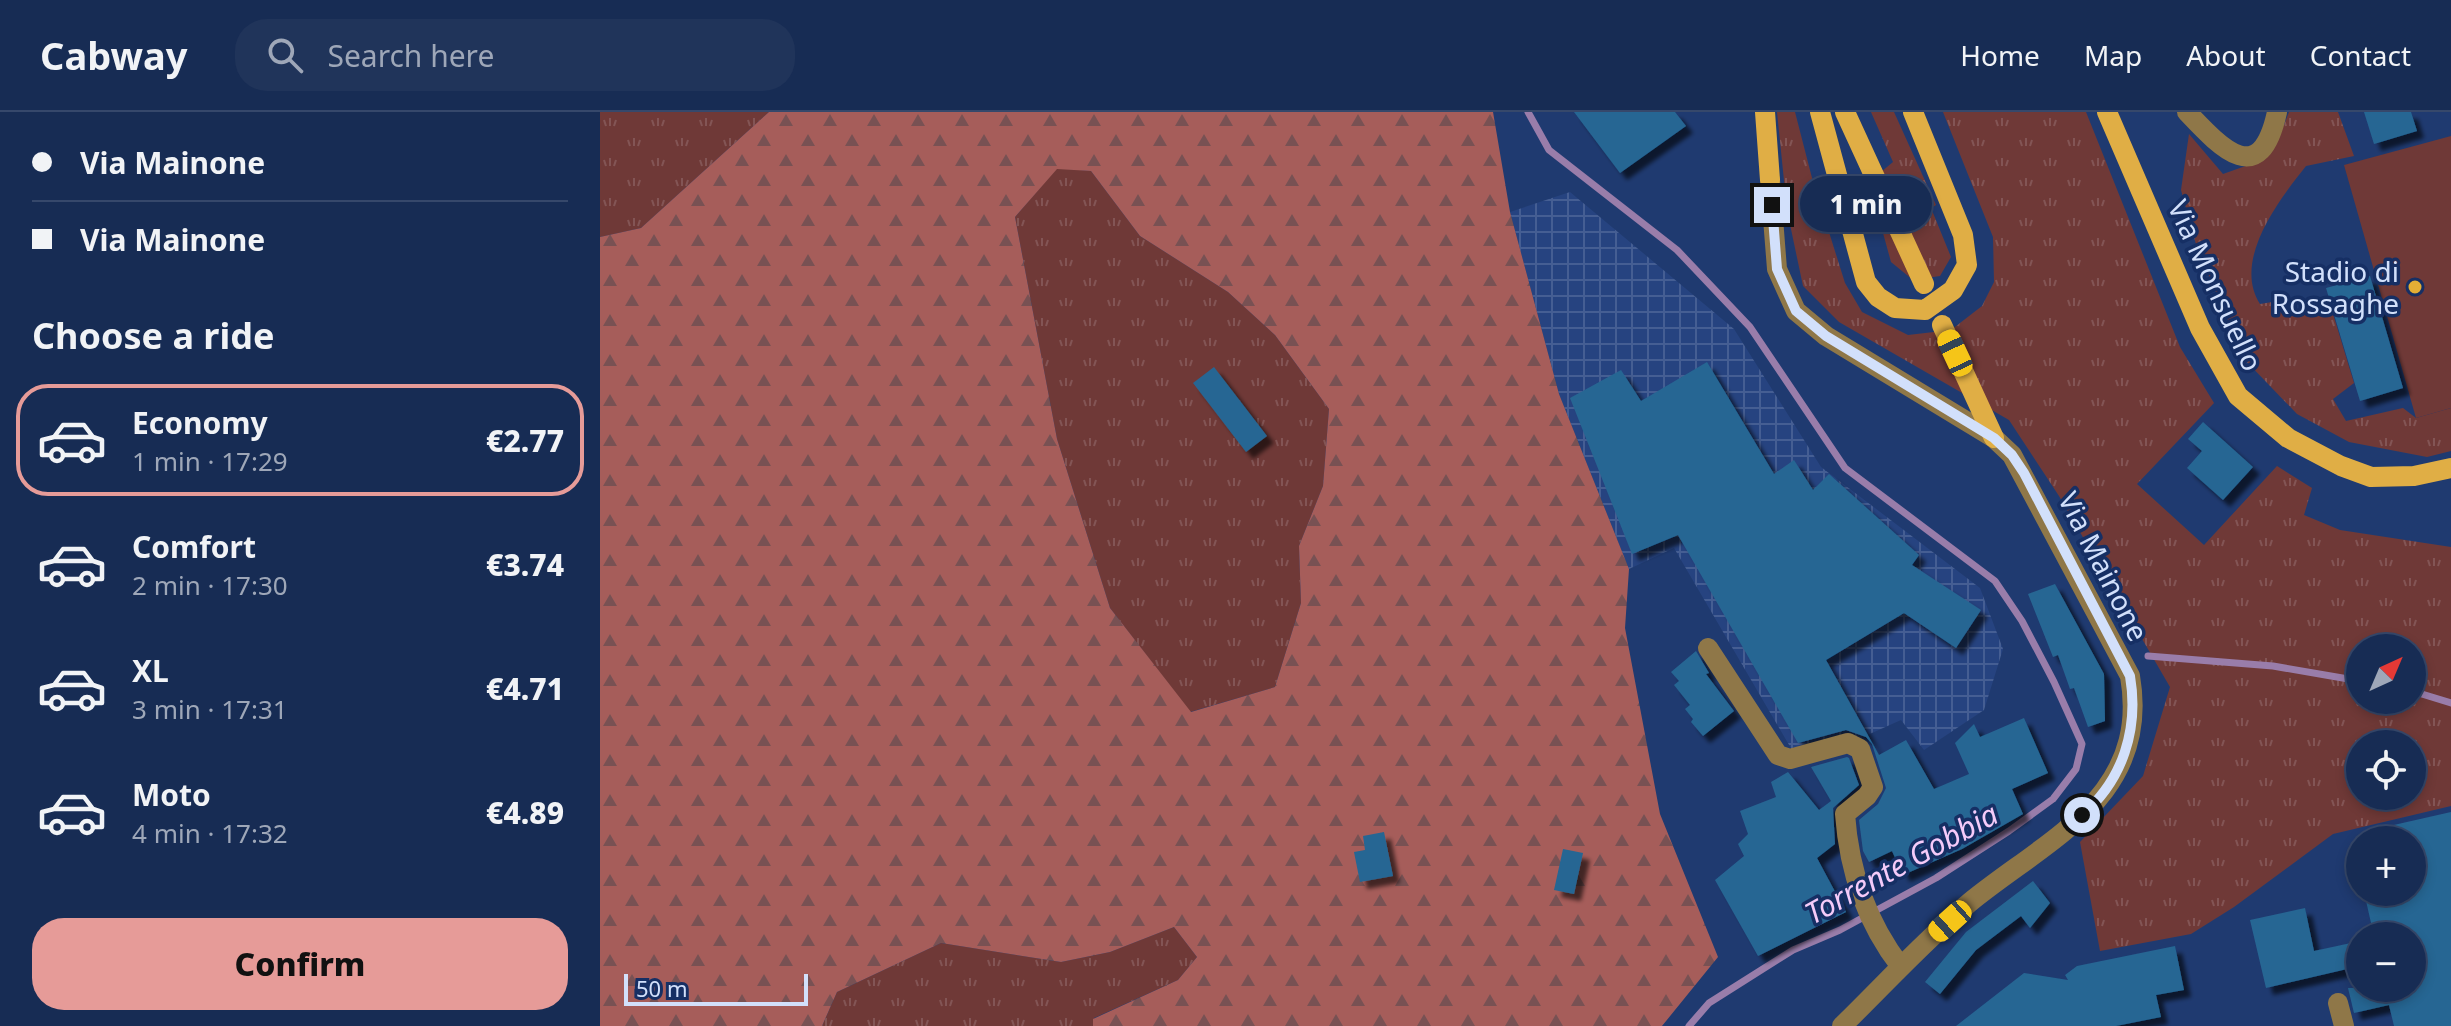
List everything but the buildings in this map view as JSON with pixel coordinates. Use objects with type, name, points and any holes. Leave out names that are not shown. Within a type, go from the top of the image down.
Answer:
[{"type":"main road","points":[[1765,112],[1770,180]]},
{"type":"main road","points":[[1820,112],[1866,282],[1878,297],[1895,308],[1925,310],[1953,290],[1967,265],[1963,235],[1913,112]]},
{"type":"main road","points":[[1845,112],[1924,284]]},
{"type":"main road","name":"Via Monsuello","points":[[2107,112],[2200,328],[2238,396],[2288,438],[2341,466],[2371,477],[2414,476],[2451,468]]},
{"type":"main road","points":[[1942,325],[1994,438]]},
{"type":"street","points":[[2187,112],[2218,145],[2241,157],[2256,154],[2269,141],[2277,112]]},
{"type":"street","name":"Via Mainone","points":[[1770,180],[1777,269],[1796,311],[1826,336],[1994,438],[2012,455],[2130,676],[2134,702],[2123,759],[2096,803],[1968,904],[1842,1026]]},
{"type":"street","points":[[1708,648],[1778,755],[1790,759],[1848,743],[1860,749],[1873,787],[1845,814],[1847,842],[1862,900],[1881,941],[1901,967]]},
{"type":"street","points":[[2338,1003],[2344,1026]]},
{"type":"shaded area","points":[[1570,192],[1734,329],[1821,467],[1980,588],[2003,649],[1984,710],[1924,750],[1901,720],[1816,758],[1799,762],[1674,548],[1629,569],[1559,394],[1510,212]]},
{"type":"green space","points":[[600,112],[769,112],[641,228],[600,237]]},
{"type":"green space","points":[[769,112],[1493,112],[1510,212],[1559,394],[1629,569],[1625,628],[1660,814],[1718,957],[1662,1026],[1093,1026],[1093,1019],[1178,980],[1197,957],[1174,927],[1110,952],[1061,962],[941,943],[837,992],[822,1026],[600,1026],[600,237],[641,228]],"holes":[[[1057,169],[1091,171],[1140,236],[1228,292],[1275,335],[1329,409],[1323,486],[1299,546],[1301,603],[1275,687],[1191,712],[1110,608],[1057,439],[1015,217]]]},
{"type":"green space","points":[[1777,112],[1795,112],[1845,283],[1862,312],[1908,335],[1951,330],[1982,306],[1994,282],[1993,237],[1943,112],[2086,112],[2180,347],[2214,403],[2137,484],[2204,545],[2277,466],[2312,488],[2304,515],[2340,530],[2451,547],[2451,806],[2367,826],[2346,826],[2346,831],[2333,834],[2234,907],[2191,934],[2100,951],[2080,842],[2143,776],[2170,687],[2059,496],[2009,420],[1839,322],[1803,286],[1787,210]]},
{"type":"green space","points":[[1871,112],[1894,112],[1936,205],[1931,208],[1951,257],[1940,276],[1913,280],[1891,262],[1869,182],[1893,162]]},
{"type":"green space","points":[[2289,112],[2338,112],[2354,156],[2306,166],[2272,213],[2255,250],[2252,269],[2253,287],[2260,304],[2278,301],[2283,313],[2330,304],[2354,383],[2333,399],[2346,421],[2403,408],[2416,418],[2451,408],[2451,451],[2427,457],[2349,442],[2297,414],[2245,360],[2197,248],[2181,190],[2189,134],[2223,174],[2254,163],[2284,125]]},
{"type":"green space","name":"Stadio di Rossaghe","points":[[2451,136],[2451,408],[2416,418],[2344,165]]},
{"type":"green space","points":[[1057,168],[1091,171],[1140,236],[1228,292],[1275,335],[1329,409],[1323,486],[1299,546],[1301,603],[1275,687],[1190,712],[1110,608],[1057,439],[1015,217]]},
{"type":"green space","points":[[1174,927],[1197,957],[1178,980],[1094,1018],[1093,1026],[822,1026],[837,992],[941,943],[1061,962],[1110,952]]},
{"type":"waterway","name":"Torrente Gobbia","points":[[1528,112],[1549,150],[1677,250],[1750,327],[1845,468],[1995,581],[2022,621],[2082,744],[2076,769],[2053,799],[2009,831],[1936,878],[1840,930],[1793,950],[1709,1003],[1689,1026]]},
{"type":"waterway","points":[[2148,656],[2273,666],[2346,679]]},
{"type":"waterway","points":[[2426,695],[2451,703]]},
{"type":"place","name":"Stadio di Rossaghe","points":[[2415,287]]},
{"type":"route","points":[[1772,205],[1777,269],[1796,311],[1826,336],[1994,438],[2012,455],[2130,676],[2134,702],[2123,759],[2096,803],[2082,815]]}]
